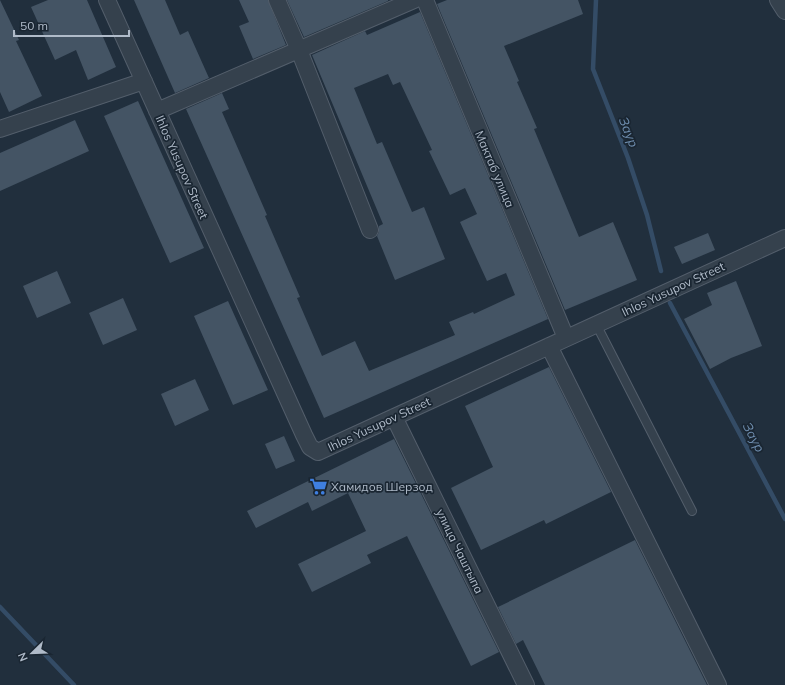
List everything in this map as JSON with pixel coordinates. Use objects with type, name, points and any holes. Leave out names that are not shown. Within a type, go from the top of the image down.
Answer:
[{"type":"street","name":"Ihlos Yusupov Street","points":[[107,0],[310,447],[318,452],[785,238]]},
{"type":"street","points":[[277,0],[299,50],[370,230]]},
{"type":"street","points":[[157,111],[414,0]]},
{"type":"street","name":"Мактаб улица","points":[[424,0],[566,338]]},
{"type":"street","points":[[778,0],[785,11]]},
{"type":"street","points":[[0,129],[144,81]]},
{"type":"street","points":[[549,346],[718,685]]},
{"type":"street","name":"улица Чаштыпа","points":[[394,417],[526,685]]},
{"type":"lane","points":[[596,324],[692,511]]},
{"type":"building","points":[[0,0],[19,40],[16,41],[42,96],[9,112],[0,92]]},
{"type":"building","points":[[48,0],[87,0],[116,67],[88,80],[76,50],[55,60],[31,7]]},
{"type":"building","points":[[134,0],[165,0],[180,35],[188,31],[209,78],[175,93]]},
{"type":"building","points":[[239,0],[268,0],[286,45],[253,59],[239,26],[249,22]]},
{"type":"building","points":[[287,0],[388,0],[388,1],[304,37]]},
{"type":"building","points":[[447,0],[578,0],[583,14],[504,46],[519,81],[517,82],[537,128],[534,129],[579,237],[613,222],[637,280],[565,310],[437,4]]},
{"type":"building","points":[[420,12],[548,319],[324,418],[186,109],[222,93],[229,109],[222,112],[267,215],[265,216],[300,297],[297,298],[322,356],[355,341],[369,371],[455,335],[449,322],[473,312],[474,314],[515,295],[506,273],[487,281],[460,222],[477,214],[465,188],[450,195],[429,151],[432,150],[400,82],[393,85],[388,74],[354,88],[377,144],[382,142],[412,212],[424,207],[445,259],[395,280],[377,236],[379,226],[383,224],[312,55],[365,31],[367,35]]},
{"type":"building","points":[[138,101],[204,248],[170,263],[104,116]]},
{"type":"building","points":[[75,120],[89,151],[0,191],[0,153]]},
{"type":"building","points":[[708,233],[715,250],[682,264],[674,247]]},
{"type":"building","points":[[57,271],[71,303],[37,318],[23,286]]},
{"type":"building","points":[[736,281],[762,346],[731,358],[710,369],[684,319],[712,305],[707,293]]},
{"type":"building","points":[[123,298],[137,330],[103,345],[89,313]]},
{"type":"building","points":[[228,301],[268,390],[233,405],[194,316]]},
{"type":"building","points":[[549,367],[611,492],[546,524],[544,520],[481,550],[451,488],[493,467],[465,406]]},
{"type":"building","points":[[195,379],[209,410],[175,426],[161,394]]},
{"type":"building","points":[[284,436],[295,461],[276,469],[265,444]]},
{"type":"building","points":[[394,439],[499,652],[471,666],[407,536],[367,555],[371,563],[312,592],[298,564],[366,531],[348,493],[312,511],[308,502],[256,528],[247,511]]},
{"type":"building","points":[[635,540],[707,685],[545,685],[523,640],[516,644],[498,607]]},
{"type":"waterway","name":"Заур","points":[[596,0],[593,69],[628,158],[647,215],[661,271]]},
{"type":"waterway","name":"Заур","points":[[670,303],[785,519]]},
{"type":"waterway","points":[[0,607],[74,685]]},
{"type":"place","name":"Хамидов Шерзод","points":[[318,486]]}]
